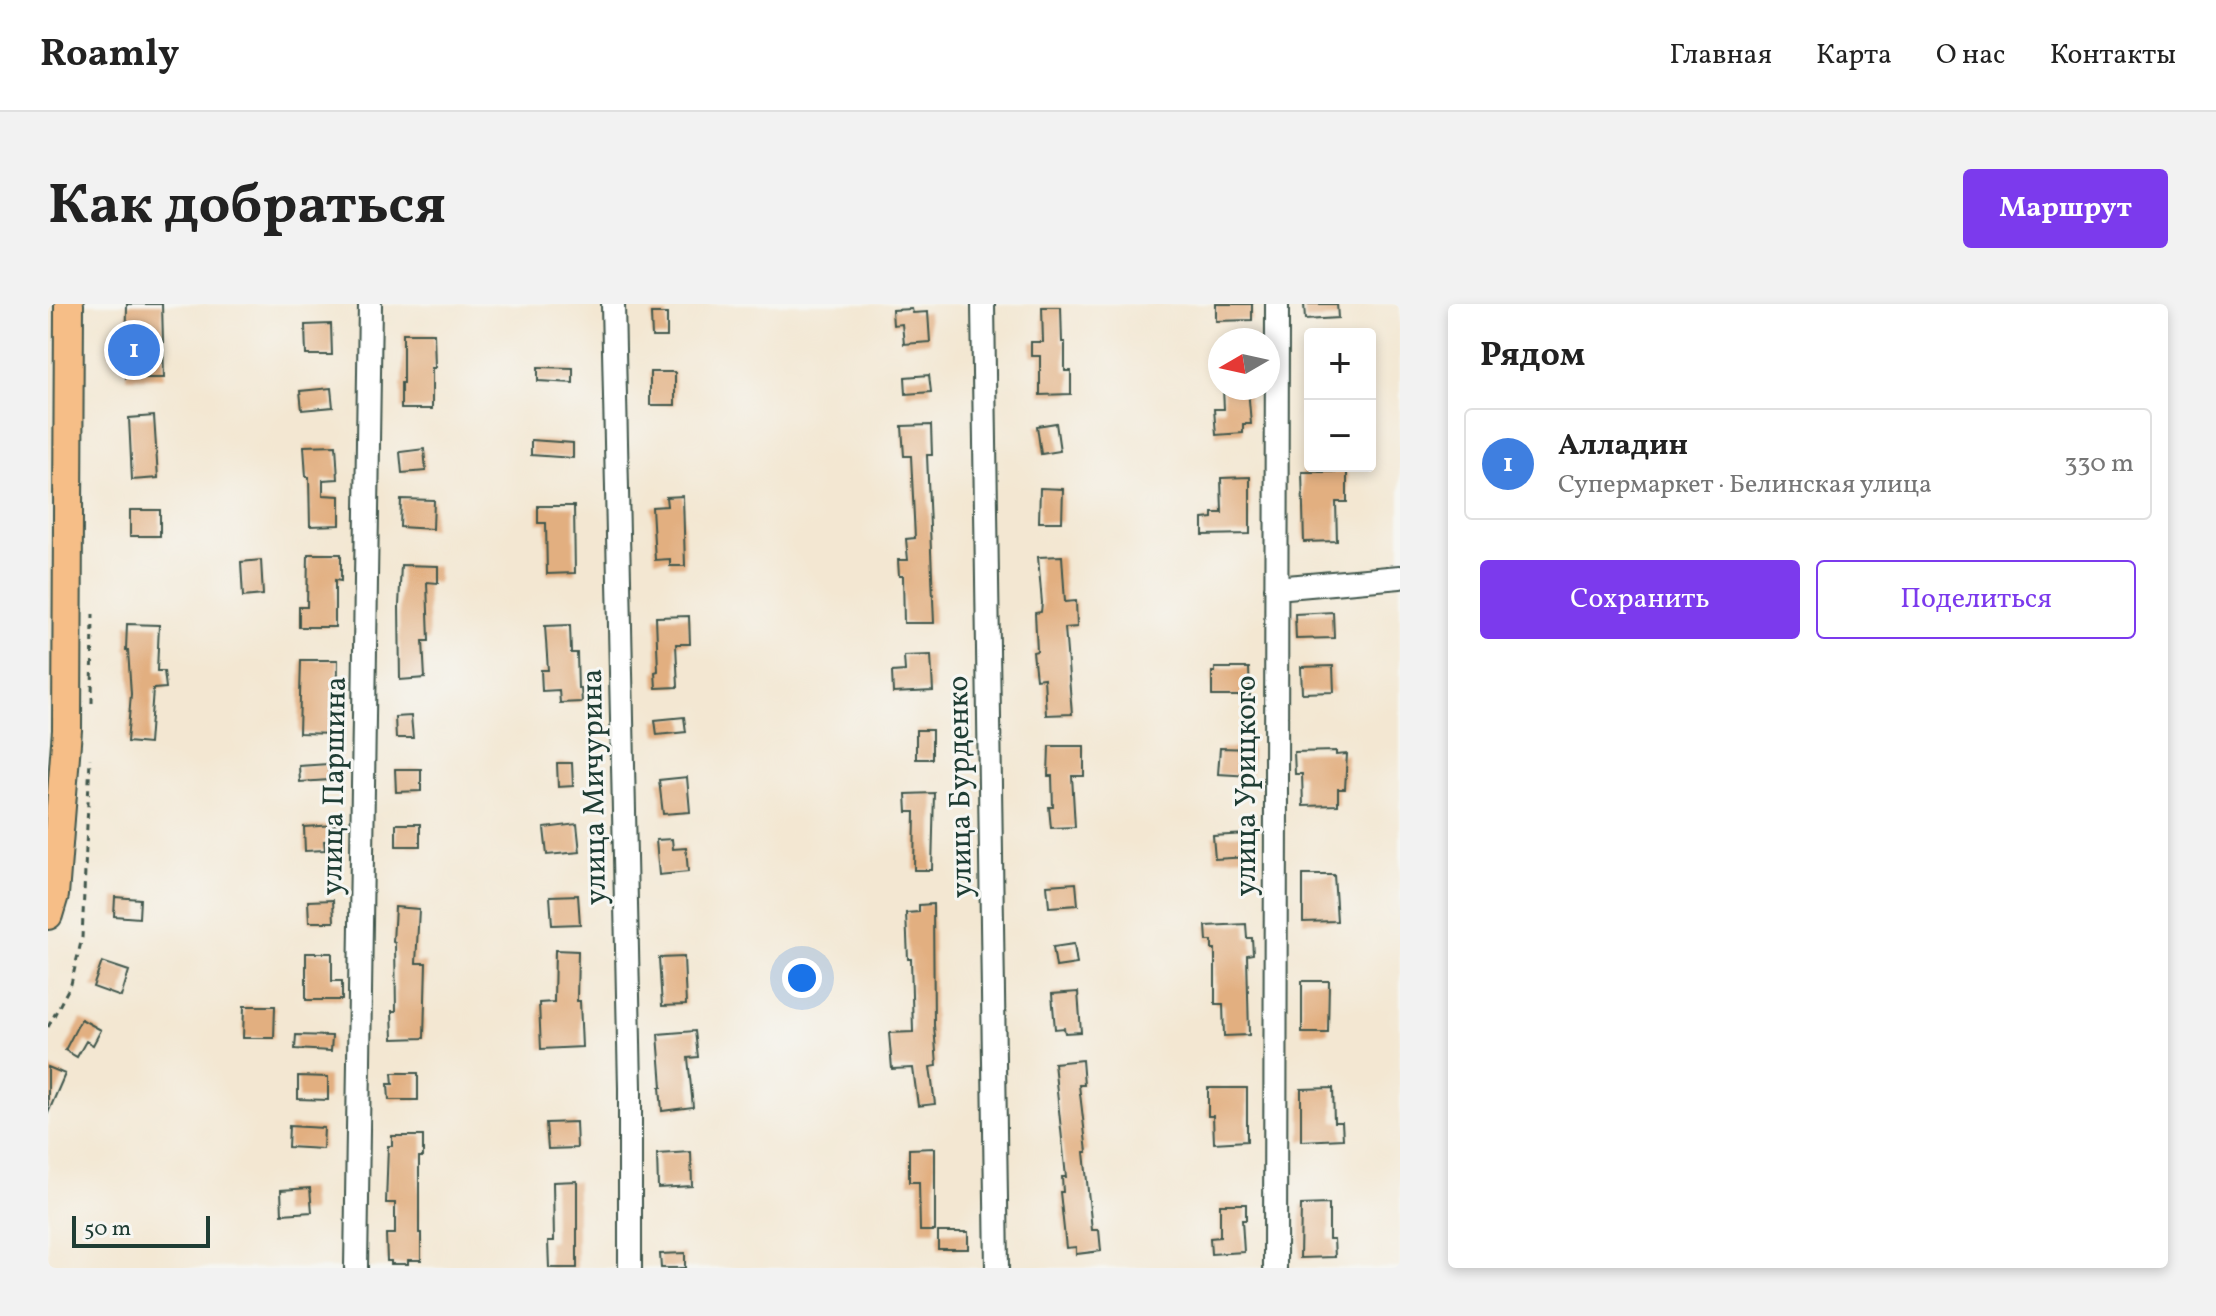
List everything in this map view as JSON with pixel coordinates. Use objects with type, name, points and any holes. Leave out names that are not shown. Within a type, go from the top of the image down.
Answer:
[{"type":"main road","points":[[48,915],[54,895],[67,730],[69,304]]},
{"type":"street","name":"улица Паршина","points":[[356,1268],[370,304]]},
{"type":"street","name":"улица Мичурина","points":[[613,304],[630,1088],[630,1268]]},
{"type":"street","name":"улица Бурденко","points":[[983,304],[981,335],[997,1268]]},
{"type":"street","name":"улица Урицкого","points":[[1275,1268],[1277,304]]},
{"type":"street","points":[[1276,588],[1400,577]]},
{"type":"building","points":[[127,304],[162,304],[164,378],[126,378]]},
{"type":"building","points":[[1216,304],[1252,304],[1252,320],[1216,321]]},
{"type":"building","points":[[1304,304],[1337,304],[1338,318],[1305,320]]},
{"type":"building","points":[[1042,307],[1061,307],[1065,371],[1071,371],[1071,394],[1040,395],[1040,356],[1031,356],[1031,342],[1043,342]]},
{"type":"building","points":[[912,309],[913,313],[928,312],[930,342],[904,344],[902,324],[893,325],[892,310]]},
{"type":"building","points":[[651,314],[667,314],[667,337],[652,337]]},
{"type":"building","points":[[331,324],[332,355],[306,355],[305,325]]},
{"type":"building","points":[[403,333],[434,333],[432,409],[401,409]]},
{"type":"building","points":[[538,367],[573,368],[573,383],[538,381]]},
{"type":"building","points":[[650,372],[675,372],[675,405],[650,405]]},
{"type":"building","points":[[929,375],[931,392],[906,394],[905,377]]},
{"type":"building","points":[[331,388],[333,407],[302,410],[300,391]]},
{"type":"building","points":[[1224,400],[1249,400],[1251,424],[1243,424],[1243,433],[1216,435],[1214,409],[1224,409]]},
{"type":"building","points":[[154,416],[158,478],[132,480],[129,418]]},
{"type":"building","points":[[1056,423],[1060,451],[1041,454],[1037,426]]},
{"type":"building","points":[[931,425],[932,455],[927,455],[934,623],[904,623],[903,576],[899,576],[898,560],[908,560],[906,539],[915,538],[911,456],[904,456],[902,426]]},
{"type":"building","points":[[531,440],[573,443],[573,458],[531,455]]},
{"type":"building","points":[[336,445],[338,479],[323,480],[323,495],[340,496],[340,525],[310,526],[309,477],[306,477],[304,446]]},
{"type":"building","points":[[424,449],[426,471],[402,473],[400,452]]},
{"type":"building","points":[[1302,472],[1347,472],[1347,502],[1336,502],[1337,541],[1304,542]]},
{"type":"building","points":[[1250,477],[1250,534],[1203,535],[1203,519],[1213,518],[1213,513],[1222,513],[1221,478]]},
{"type":"building","points":[[1040,488],[1063,489],[1062,522],[1039,522]]},
{"type":"building","points":[[683,496],[685,566],[670,566],[670,559],[655,560],[652,507],[667,506],[666,497]]},
{"type":"building","points":[[401,499],[434,500],[433,529],[400,527]]},
{"type":"building","points":[[538,506],[574,506],[575,573],[547,574],[546,523],[538,523]]},
{"type":"building","points":[[130,510],[160,510],[160,536],[130,536]]},
{"type":"building","points":[[308,554],[341,554],[341,581],[335,580],[335,627],[299,627],[299,607],[307,607]]},
{"type":"building","points":[[1062,556],[1065,602],[1076,601],[1077,627],[1065,628],[1072,714],[1046,715],[1044,678],[1036,679],[1033,652],[1037,651],[1035,613],[1041,612],[1042,603],[1038,557]]},
{"type":"building","points":[[261,560],[263,595],[243,597],[241,562]]},
{"type":"building","points":[[401,565],[438,566],[438,583],[427,582],[429,641],[423,641],[425,678],[400,680]]},
{"type":"building","points":[[1333,612],[1334,638],[1296,639],[1295,614]]},
{"type":"building","points":[[689,616],[690,644],[676,644],[678,687],[656,688],[656,617]]},
{"type":"building","points":[[127,624],[159,625],[157,671],[164,671],[166,688],[153,689],[149,744],[127,742],[131,694],[126,650]]},
{"type":"building","points":[[570,625],[571,653],[577,653],[578,688],[581,688],[582,702],[560,703],[559,690],[542,691],[541,670],[548,670],[545,626]]},
{"type":"building","points":[[931,655],[933,691],[893,693],[892,672],[905,671],[904,656]]},
{"type":"building","points":[[301,660],[338,660],[337,734],[299,733]]},
{"type":"building","points":[[1333,666],[1334,692],[1302,693],[1301,667]]},
{"type":"building","points":[[1215,668],[1249,668],[1250,696],[1212,696],[1212,672]]},
{"type":"building","points":[[411,716],[413,738],[396,738],[395,717]]},
{"type":"building","points":[[684,717],[686,732],[657,735],[655,720]]},
{"type":"building","points":[[916,730],[932,730],[932,759],[916,759]]},
{"type":"building","points":[[1049,746],[1084,746],[1084,776],[1072,776],[1075,827],[1051,828],[1049,807],[1053,807],[1052,776],[1048,776]]},
{"type":"building","points":[[1220,748],[1252,749],[1251,776],[1218,774]]},
{"type":"building","points":[[1336,751],[1336,755],[1347,754],[1345,789],[1338,789],[1338,805],[1303,806],[1302,774],[1295,774],[1294,752]]},
{"type":"building","points":[[557,763],[572,763],[573,786],[558,787]]},
{"type":"building","points":[[328,764],[329,780],[300,782],[299,766]]},
{"type":"building","points":[[395,769],[421,769],[421,791],[396,792]]},
{"type":"building","points":[[687,777],[690,812],[663,814],[659,780]]},
{"type":"building","points":[[934,793],[932,870],[914,870],[915,812],[907,812],[906,794]]},
{"type":"building","points":[[396,824],[420,824],[420,846],[396,846]]},
{"type":"building","points":[[577,824],[580,852],[547,855],[544,828]]},
{"type":"building","points":[[335,825],[337,840],[324,841],[325,850],[305,851],[304,827]]},
{"type":"building","points":[[1247,834],[1248,857],[1215,859],[1213,836]]},
{"type":"building","points":[[672,839],[673,849],[686,848],[688,872],[659,875],[656,840]]},
{"type":"building","points":[[1303,875],[1334,875],[1337,921],[1303,922]]},
{"type":"building","points":[[1076,883],[1078,905],[1049,907],[1047,885]]},
{"type":"building","points":[[578,895],[580,924],[552,925],[550,896]]},
{"type":"building","points":[[115,897],[140,899],[139,918],[114,916]]},
{"type":"building","points":[[333,900],[334,922],[309,922],[308,901]]},
{"type":"building","points":[[933,904],[937,1066],[930,1067],[935,1104],[918,1106],[913,1068],[892,1069],[889,1033],[913,1032],[906,913],[919,912],[919,905]]},
{"type":"building","points":[[395,907],[419,909],[416,963],[426,963],[424,1038],[393,1039],[392,1011],[396,1011]]},
{"type":"building","points":[[1246,924],[1247,938],[1252,938],[1253,954],[1247,955],[1249,1035],[1224,1036],[1223,1004],[1215,1004],[1215,949],[1212,949],[1212,941],[1207,941],[1206,926]]},
{"type":"building","points":[[1074,944],[1077,964],[1056,967],[1053,947]]},
{"type":"building","points":[[555,950],[578,951],[577,1001],[580,1001],[582,1047],[541,1049],[539,1003],[554,1002]]},
{"type":"building","points":[[306,953],[332,953],[332,981],[342,981],[342,1000],[306,1000]]},
{"type":"building","points":[[684,957],[686,1005],[662,1006],[659,958]]},
{"type":"building","points":[[102,962],[129,971],[121,997],[93,987]]},
{"type":"building","points":[[1302,981],[1329,981],[1328,1033],[1302,1033]]},
{"type":"building","points":[[1078,992],[1081,1032],[1065,1033],[1064,1028],[1055,1029],[1052,994]]},
{"type":"building","points":[[244,1006],[275,1006],[274,1038],[243,1038]]},
{"type":"building","points":[[81,1019],[101,1030],[93,1045],[86,1041],[77,1057],[65,1050]]},
{"type":"building","points":[[695,1031],[698,1057],[688,1058],[693,1107],[662,1111],[658,1034]]},
{"type":"building","points":[[296,1035],[332,1036],[331,1051],[295,1049]]},
{"type":"building","points":[[1082,1060],[1084,1085],[1079,1085],[1087,1152],[1084,1152],[1092,1230],[1099,1230],[1101,1251],[1076,1254],[1076,1247],[1066,1248],[1060,1192],[1063,1192],[1062,1177],[1066,1177],[1054,1063]]},
{"type":"building","points":[[48,1067],[65,1074],[48,1113]]},
{"type":"building","points":[[392,1073],[418,1073],[418,1100],[389,1100],[388,1084],[393,1084]]},
{"type":"building","points":[[298,1076],[328,1077],[328,1100],[298,1099]]},
{"type":"building","points":[[1208,1088],[1247,1088],[1247,1141],[1214,1143],[1213,1116],[1208,1116]]},
{"type":"building","points":[[1333,1088],[1334,1122],[1342,1122],[1343,1139],[1301,1141],[1301,1089]]},
{"type":"building","points":[[576,1122],[577,1148],[548,1149],[546,1123]]},
{"type":"building","points":[[289,1126],[324,1128],[323,1149],[288,1147]]},
{"type":"building","points":[[392,1136],[423,1136],[423,1157],[419,1157],[421,1260],[408,1260],[408,1264],[391,1264],[387,1261],[386,1234],[395,1234],[395,1203],[386,1203],[388,1146],[392,1146]]},
{"type":"building","points":[[935,1148],[935,1231],[920,1231],[919,1182],[909,1182],[909,1149]]},
{"type":"building","points":[[691,1152],[692,1186],[658,1188],[657,1154]]},
{"type":"building","points":[[577,1181],[577,1268],[549,1268],[548,1241],[554,1241],[553,1182]]},
{"type":"building","points":[[310,1188],[312,1212],[282,1214],[281,1190]]},
{"type":"building","points":[[1220,1204],[1246,1204],[1246,1220],[1242,1220],[1244,1252],[1211,1254],[1210,1238],[1220,1237]]},
{"type":"building","points":[[1329,1204],[1329,1239],[1334,1239],[1335,1257],[1300,1258],[1301,1205]]},
{"type":"building","points":[[938,1232],[968,1232],[968,1249],[938,1249]]},
{"type":"building","points":[[685,1253],[685,1268],[661,1268],[660,1254]]},
{"type":"place","name":"Алладин","points":[[134,350]]}]
